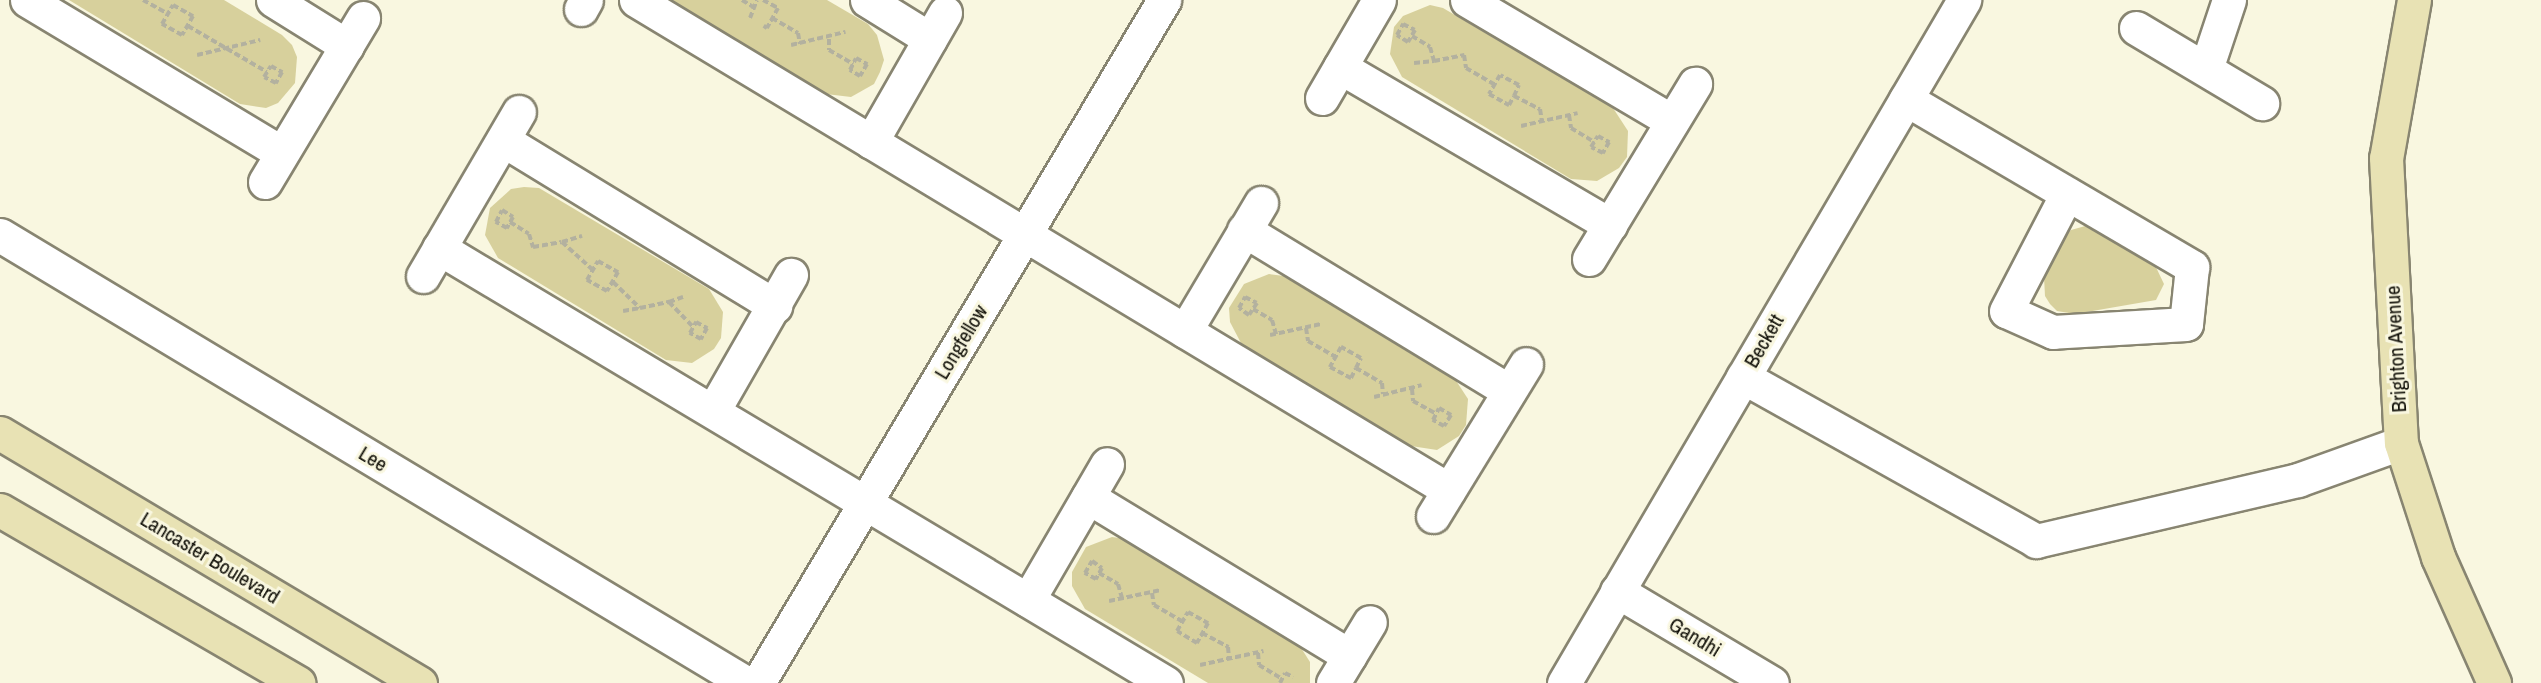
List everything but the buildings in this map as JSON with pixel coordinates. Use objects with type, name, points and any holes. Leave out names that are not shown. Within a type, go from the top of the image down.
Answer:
[{"type":"main road","name":"Brighton Avenue","points":[[2414,0],[2386,158],[2401,443],[2438,557],[2494,683]]},
{"type":"main road","name":"Lancaster Boulevard","points":[[0,433],[420,683]]},
{"type":"main road","points":[[0,510],[299,683]]},
{"type":"street","points":[[27,0],[282,153]]},
{"type":"street","points":[[266,182],[355,32],[308,22],[273,0]]},
{"type":"street","points":[[636,0],[742,63],[871,142],[1025,234],[1185,331],[1324,414],[1441,503],[1518,377],[1466,365],[1374,309],[1252,216],[1185,331]]},
{"type":"street","name":"Longfellow","points":[[758,683],[1164,0]]},
{"type":"street","points":[[1322,98],[1379,0]]},
{"type":"street","points":[[1467,0],[1672,121]]},
{"type":"street","name":"Beckett","points":[[1564,683],[1964,0]]},
{"type":"street","points":[[2206,69],[2229,0]]},
{"type":"street","points":[[871,142],[938,26],[878,7]]},
{"type":"street","points":[[2136,28],[2262,103]]},
{"type":"street","points":[[1340,67],[1610,225]]},
{"type":"street","points":[[1588,260],[1695,84]]},
{"type":"street","points":[[1906,99],[2192,267],[2186,324],[2053,332],[2006,311],[2067,194]]},
{"type":"street","points":[[423,276],[519,112]]},
{"type":"street","points":[[503,140],[774,306]]},
{"type":"street","name":"Lee","points":[[0,235],[746,683]]},
{"type":"street","points":[[439,248],[1164,681]]},
{"type":"street","points":[[713,411],[791,275]]},
{"type":"street","points":[[1743,377],[2036,542],[2298,480],[2401,443]]},
{"type":"street","points":[[1028,600],[1107,464]]},
{"type":"street","points":[[1088,497],[1312,634],[1341,670],[1370,622]]},
{"type":"street","name":"Gandhi","points":[[1617,591],[1772,683]]},
{"type":"path","points":[[143,0],[168,15]]},
{"type":"path","points":[[742,0],[753,6]]},
{"type":"path","points":[[757,0],[747,17],[767,28],[778,9],[763,0]]},
{"type":"path","points":[[173,5],[193,16],[188,26],[182,35],[162,24],[173,5]]},
{"type":"path","points":[[742,63],[781,47],[829,39],[878,7]]},
{"type":"path","points":[[772,18],[798,33],[800,44]]},
{"type":"path","points":[[144,70],[229,49],[308,22]]},
{"type":"path","points":[[188,26],[267,72]]},
{"type":"path","points":[[1412,36],[1430,47],[1434,61],[1464,55],[1466,68],[1494,84]]},
{"type":"path","points":[[829,39],[829,50],[853,64]]},
{"type":"path","points":[[856,58],[867,64],[860,76],[850,70],[853,64],[856,58]]},
{"type":"path","points":[[271,66],[282,72],[276,83],[264,77],[267,72],[271,66]]},
{"type":"path","points":[[1500,75],[1519,85],[1514,96],[1509,105],[1489,94],[1500,75]]},
{"type":"path","points":[[1514,96],[1540,110],[1542,121]]},
{"type":"path","points":[[1464,140],[1569,115],[1630,96]]},
{"type":"path","points":[[1569,115],[1571,128],[1594,142]]},
{"type":"path","points":[[1598,136],[1609,142],[1602,153],[1591,147],[1594,142],[1598,136]]},
{"type":"path","points":[[510,222],[529,234],[533,247],[562,242],[593,270]]},
{"type":"path","points":[[598,261],[618,272],[613,282],[608,291],[587,280],[598,261]]},
{"type":"path","points":[[613,282],[640,308],[669,302],[693,327]]},
{"type":"path","points":[[1253,309],[1272,320],[1276,334]]},
{"type":"path","points":[[1217,350],[1374,309]]},
{"type":"path","points":[[696,322],[707,328],[701,339],[690,333],[693,327],[696,322]]},
{"type":"path","points":[[1305,328],[1308,341],[1336,357]]},
{"type":"path","points":[[1341,347],[1361,358],[1356,368],[1350,378],[1330,367],[1341,347]]},
{"type":"path","points":[[1324,414],[1383,394],[1412,389],[1466,365]]},
{"type":"path","points":[[1356,368],[1382,383],[1383,394]]},
{"type":"path","points":[[1412,389],[1413,401],[1436,414]]},
{"type":"path","points":[[1439,408],[1450,415],[1444,426],[1432,420],[1436,414],[1439,408]]},
{"type":"path","points":[[1100,573],[1118,584],[1122,598]]},
{"type":"path","points":[[1060,620],[1097,603],[1152,593],[1213,574]]},
{"type":"path","points":[[1152,593],[1154,605],[1182,621]]},
{"type":"path","points":[[1188,612],[1208,623],[1202,633],[1197,643],[1177,631],[1188,612]]},
{"type":"path","points":[[1202,633],[1228,647],[1229,658]]},
{"type":"path","points":[[1164,681],[1229,658],[1258,653],[1312,634]]},
{"type":"path","points":[[1258,653],[1259,665],[1281,681],[1286,673]]},
{"type":"shaded area","points":[[69,0],[224,0],[282,35],[292,45],[297,57],[295,83],[278,103],[266,108],[240,104]]},
{"type":"shaded area","points":[[668,0],[827,0],[868,24],[877,35],[884,60],[874,84],[851,97],[826,94]]},
{"type":"shaded area","points":[[1430,5],[1443,8],[1613,108],[1628,131],[1627,157],[1619,168],[1597,181],[1571,179],[1402,77],[1390,54],[1394,27],[1403,16]]},
{"type":"shaded area","points":[[539,188],[709,289],[723,312],[721,338],[714,349],[692,363],[666,360],[498,258],[485,235],[490,208],[511,189]]},
{"type":"shaded area","points":[[2089,225],[2153,261],[2164,284],[2156,300],[2075,314],[2057,311],[2050,304],[2045,296],[2044,277],[2064,236],[2071,230]]},
{"type":"shaded area","points":[[1269,274],[1284,276],[1453,376],[1468,399],[1466,425],[1459,436],[1437,450],[1411,446],[1242,345],[1230,322],[1229,308],[1244,284]]},
{"type":"shaded area","points":[[1112,537],[1126,539],[1296,640],[1310,662],[1310,683],[1208,683],[1085,609],[1072,586],[1072,572],[1086,547]]}]
